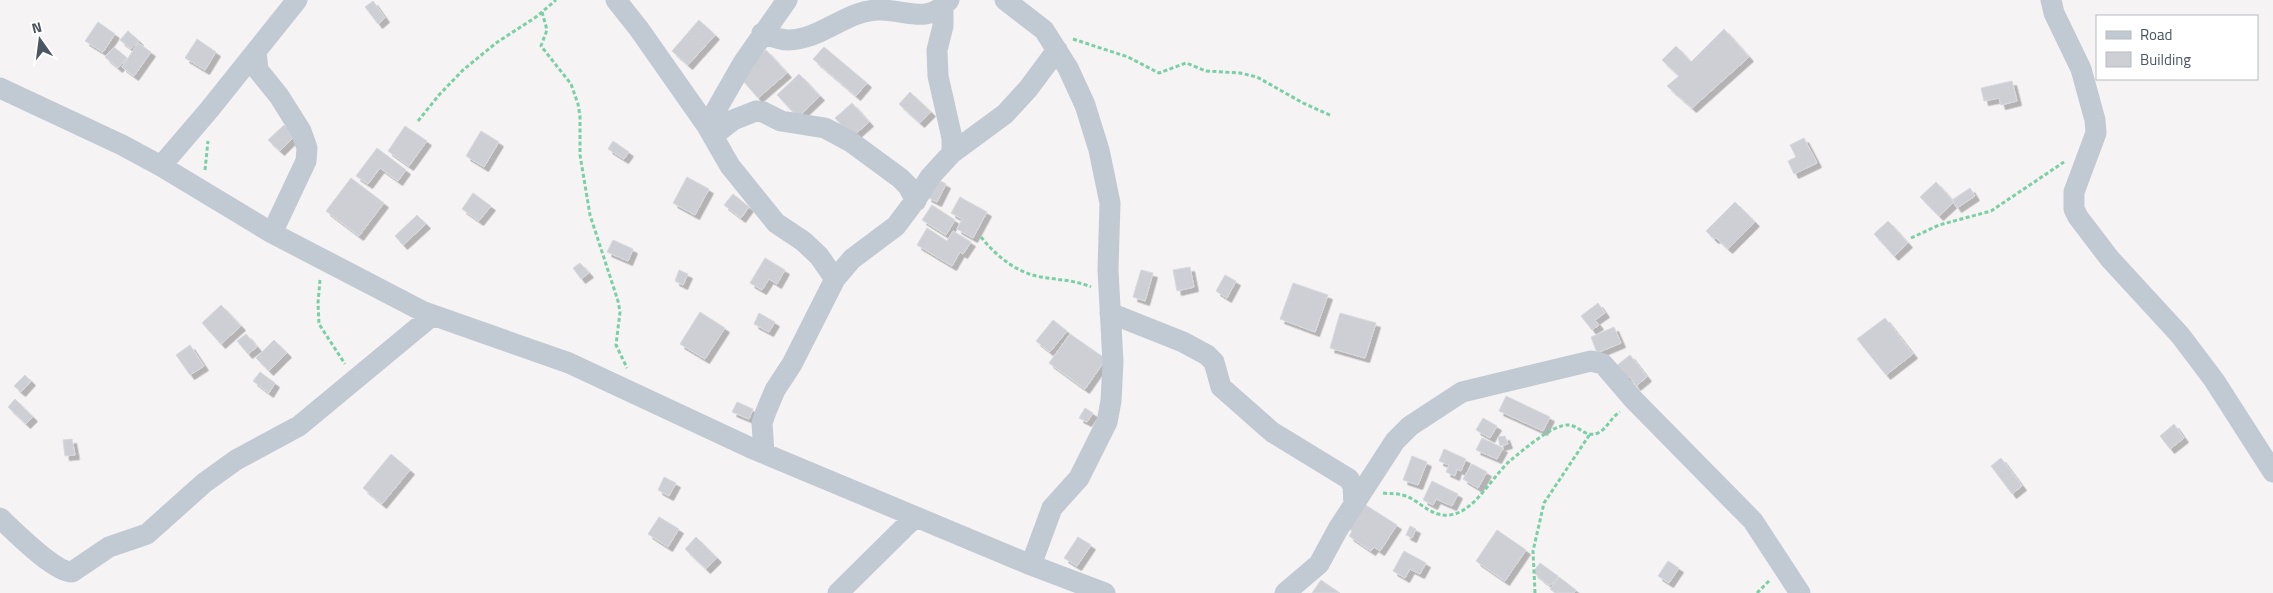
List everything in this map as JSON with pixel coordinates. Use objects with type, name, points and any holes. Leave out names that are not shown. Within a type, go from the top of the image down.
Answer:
[{"type":"street","points":[[161,166],[210,110],[297,0]]},
{"type":"street","points":[[616,0],[639,29],[710,131],[730,166],[776,222],[803,241],[819,256],[835,279]]},
{"type":"street","points":[[710,131],[762,34],[786,0]]},
{"type":"street","points":[[1005,0],[1044,30],[1068,68],[1085,105],[1110,203],[1109,307],[1113,362],[1111,401],[1107,422],[1079,478],[1052,508],[1031,565]]},
{"type":"street","points":[[2051,0],[2054,13],[2081,69],[2092,103],[2096,129],[2074,192],[2074,209],[2110,259],[2180,335],[2214,380],[2273,472]]},
{"type":"street","points":[[762,34],[787,40],[806,37],[826,30],[848,18],[871,11],[880,10],[925,15],[934,14],[946,3]]},
{"type":"street","points":[[946,3],[937,50],[938,76],[952,138],[952,153]]},
{"type":"street","points":[[764,453],[762,423],[764,414],[775,390],[792,364],[835,279],[852,259],[896,226],[916,200],[930,177],[952,153],[1005,114],[1028,89],[1057,50]]},
{"type":"street","points":[[256,51],[258,70],[288,110],[301,131],[307,148],[306,161],[272,233]]},
{"type":"street","points":[[0,88],[122,145],[161,166],[272,233],[433,315],[569,363],[764,453],[1031,565],[1106,593]]},
{"type":"street","points":[[710,131],[756,111],[781,120],[825,128],[851,142],[900,178],[916,200]]},
{"type":"street","points":[[1109,307],[1207,355],[1214,362],[1221,387],[1272,432],[1349,479],[1358,498]]},
{"type":"street","points":[[0,518],[30,546],[64,572],[72,572],[109,548],[147,534],[204,483],[236,460],[298,426],[433,315]]},
{"type":"street","points":[[1285,593],[1318,564],[1358,498],[1403,432],[1462,392],[1591,361],[1603,364],[1643,409],[1753,521],[1800,593]]},
{"type":"street","points":[[838,593],[915,517]]},
{"type":"path","points":[[418,121],[438,95],[463,70],[556,0]]},
{"type":"path","points":[[542,12],[547,30],[541,46],[571,84],[578,104],[580,116],[580,155],[590,215],[618,301],[620,312],[616,345],[628,370]]},
{"type":"path","points":[[1044,30],[1121,54],[1160,73],[1186,63],[1206,71],[1248,74],[1332,116]]},
{"type":"path","points":[[202,192],[210,110]]},
{"type":"path","points":[[1911,238],[1932,228],[1997,208],[2013,195],[2093,142]]},
{"type":"path","points":[[981,237],[1000,258],[1024,272],[1039,277],[1079,283],[1090,287],[1109,307]]},
{"type":"path","points":[[322,258],[318,303],[319,324],[355,380]]},
{"type":"path","points":[[1358,498],[1403,495],[1423,508],[1439,514],[1452,515],[1462,512],[1473,504],[1510,460],[1541,437],[1561,426],[1570,425],[1590,434],[1601,431],[1614,415],[1643,409]]},
{"type":"path","points":[[1535,593],[1533,550],[1544,503],[1590,434]]},
{"type":"building","points":[[373,1],[385,18],[378,24],[365,7]]},
{"type":"building","points":[[699,20],[715,35],[688,65],[672,51]]},
{"type":"building","points":[[98,22],[115,34],[103,52],[85,41]]},
{"type":"building","points":[[1724,29],[1749,57],[1692,108],[1667,86],[1679,76],[1662,60],[1676,46],[1691,62]]},
{"type":"building","points":[[128,31],[139,41],[131,49],[120,40]]},
{"type":"building","points":[[197,39],[216,52],[205,70],[185,58]]},
{"type":"building","points":[[138,43],[151,52],[134,76],[122,67]]},
{"type":"building","points":[[114,47],[127,58],[118,68],[105,57]]},
{"type":"building","points":[[824,47],[867,83],[856,96],[813,59]]},
{"type":"building","points":[[766,50],[787,73],[758,98],[738,75]]},
{"type":"building","points":[[799,74],[820,96],[798,117],[777,95]]},
{"type":"building","points":[[2012,81],[2017,101],[2001,105],[1999,98],[1984,101],[1981,88]]},
{"type":"building","points":[[910,92],[931,112],[920,123],[899,104]]},
{"type":"building","points":[[852,103],[869,122],[852,137],[835,118]]},
{"type":"building","points":[[284,125],[295,136],[280,151],[268,140]]},
{"type":"building","points":[[405,126],[427,141],[409,166],[388,151]]},
{"type":"building","points":[[481,131],[499,142],[484,167],[466,156]]},
{"type":"building","points":[[1804,138],[1817,163],[1794,174],[1788,161],[1796,157],[1790,145]]},
{"type":"building","points":[[613,141],[629,152],[624,159],[608,149]]},
{"type":"building","points":[[377,148],[406,170],[398,181],[380,168],[368,184],[356,176]]},
{"type":"building","points":[[687,177],[709,189],[695,215],[673,203]]},
{"type":"building","points":[[351,178],[384,203],[359,236],[326,211]]},
{"type":"building","points":[[937,179],[946,184],[937,202],[927,197]]},
{"type":"building","points":[[1936,182],[1954,202],[1939,216],[1920,197]]},
{"type":"building","points":[[1970,188],[1975,196],[1957,208],[1952,200]]},
{"type":"building","points":[[473,193],[491,206],[479,221],[462,209]]},
{"type":"building","points":[[733,194],[749,207],[741,218],[724,205]]},
{"type":"building","points":[[960,197],[987,212],[973,238],[957,229],[962,219],[951,213]]},
{"type":"building","points":[[1735,202],[1755,222],[1728,249],[1706,231]]},
{"type":"building","points":[[932,205],[955,220],[946,235],[922,220]]},
{"type":"building","points":[[417,215],[426,224],[403,245],[395,236]]},
{"type":"building","points":[[1888,221],[1908,243],[1894,256],[1874,234]]},
{"type":"building","points":[[927,228],[947,241],[953,231],[971,242],[963,254],[960,252],[952,266],[917,245]]},
{"type":"building","points":[[613,240],[633,249],[628,261],[607,252]]},
{"type":"building","points":[[765,258],[785,270],[777,284],[769,279],[762,290],[750,283]]},
{"type":"building","points":[[580,263],[589,273],[581,279],[573,268]]},
{"type":"building","points":[[1190,267],[1194,287],[1177,291],[1173,270]]},
{"type":"building","points":[[679,270],[688,274],[683,285],[675,281]]},
{"type":"building","points":[[1141,270],[1153,273],[1145,301],[1133,297]]},
{"type":"building","points":[[1225,275],[1236,281],[1227,298],[1216,291]]},
{"type":"building","points":[[1293,283],[1328,295],[1315,332],[1280,319]]},
{"type":"building","points":[[1598,303],[1605,313],[1595,320],[1599,325],[1592,330],[1581,316]]},
{"type":"building","points":[[221,305],[241,326],[221,344],[202,323]]},
{"type":"building","points":[[700,312],[725,328],[705,359],[680,344]]},
{"type":"building","points":[[759,313],[775,322],[769,332],[754,324]]},
{"type":"building","points":[[1340,313],[1376,323],[1365,358],[1330,348]]},
{"type":"building","points":[[1885,318],[1913,354],[1886,375],[1857,339]]},
{"type":"building","points":[[1053,320],[1067,331],[1050,352],[1036,341]]},
{"type":"building","points":[[1614,327],[1621,343],[1597,353],[1591,337]]},
{"type":"building","points":[[246,334],[257,347],[248,354],[237,341]]},
{"type":"building","points":[[1070,334],[1106,359],[1085,389],[1049,363]]},
{"type":"building","points":[[274,340],[287,353],[269,371],[256,358]]},
{"type":"building","points":[[190,345],[204,366],[190,375],[176,355]]},
{"type":"building","points":[[1630,355],[1647,377],[1636,386],[1630,377],[1626,380],[1615,367]]},
{"type":"building","points":[[260,372],[275,383],[269,393],[253,381]]},
{"type":"building","points":[[25,375],[31,381],[21,392],[14,386]]},
{"type":"building","points":[[1506,396],[1550,417],[1543,431],[1499,411]]},
{"type":"building","points":[[15,399],[33,417],[26,424],[8,407]]},
{"type":"building","points":[[737,402],[753,409],[749,419],[732,412]]},
{"type":"building","points":[[1085,408],[1093,413],[1087,422],[1079,418]]},
{"type":"building","points":[[1483,418],[1497,426],[1490,438],[1476,430]]},
{"type":"building","points":[[2174,424],[2184,438],[2170,449],[2160,436]]},
{"type":"building","points":[[1505,436],[1508,444],[1500,446],[1498,437]]},
{"type":"building","points":[[1482,438],[1503,448],[1497,459],[1476,450]]},
{"type":"building","points":[[72,439],[75,455],[65,456],[63,440]]},
{"type":"building","points":[[1444,449],[1466,459],[1461,471],[1457,469],[1455,476],[1446,472],[1449,465],[1439,461]]},
{"type":"building","points":[[391,454],[410,470],[382,504],[363,488]]},
{"type":"building","points":[[1412,456],[1427,462],[1418,485],[1403,480]]},
{"type":"building","points":[[2001,458],[2022,486],[2012,494],[1991,466]]},
{"type":"building","points":[[1472,464],[1487,472],[1478,488],[1463,479]]},
{"type":"building","points":[[664,477],[676,483],[669,496],[658,490]]},
{"type":"building","points":[[1432,481],[1458,494],[1452,506],[1436,499],[1433,505],[1423,500]]},
{"type":"building","points":[[1364,504],[1397,525],[1380,551],[1374,547],[1371,551],[1349,536],[1352,531],[1348,528]]},
{"type":"building","points":[[659,517],[679,529],[668,547],[648,534]]},
{"type":"building","points":[[1410,526],[1416,529],[1412,538],[1406,535]]},
{"type":"building","points":[[1497,530],[1526,550],[1505,581],[1476,561]]},
{"type":"building","points":[[696,537],[717,558],[706,569],[685,549]]},
{"type":"building","points":[[1078,537],[1091,545],[1077,566],[1064,558]]},
{"type":"building","points":[[1404,551],[1426,563],[1420,574],[1410,569],[1405,578],[1393,571]]},
{"type":"building","points":[[1668,561],[1679,568],[1669,583],[1658,576]]},
{"type":"building","points":[[1540,563],[1558,576],[1550,586],[1533,572]]},
{"type":"building","points":[[1559,577],[1576,590],[1574,593],[1555,593],[1550,589]]},
{"type":"building","points":[[1321,580],[1340,593],[1312,593]]}]
